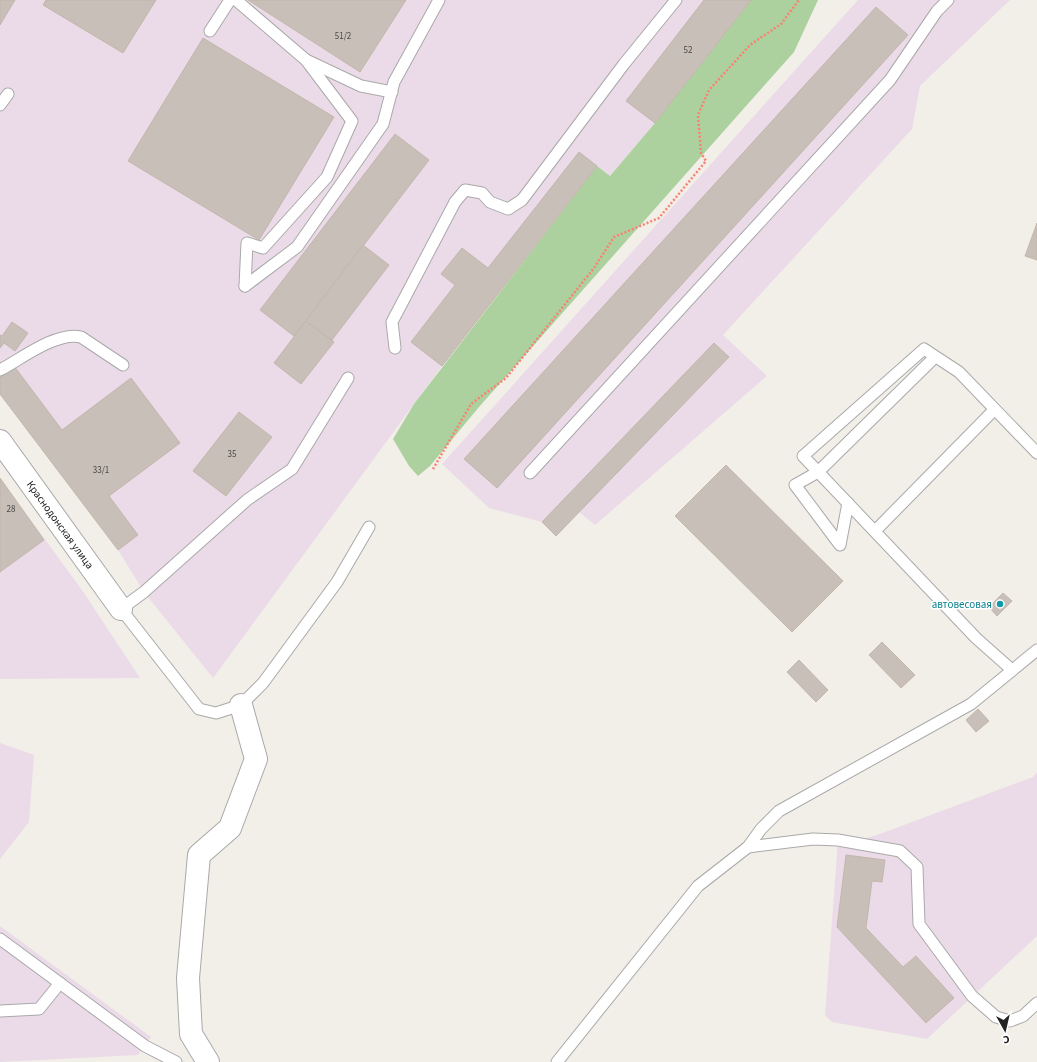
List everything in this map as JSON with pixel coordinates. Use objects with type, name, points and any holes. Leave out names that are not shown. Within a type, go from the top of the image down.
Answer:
[{"type":"street","name":"Краснодонская улица","points":[[0,441],[120,609]]},
{"type":"street","points":[[208,1062],[191,1034],[188,978],[199,855],[230,828],[256,759],[241,705]]},
{"type":"lane","points":[[210,31],[230,0]]},
{"type":"lane","points":[[236,0],[306,60],[352,121],[326,177],[305,203],[263,248],[247,243],[245,286],[297,247],[383,124],[394,82],[439,0]]},
{"type":"lane","points":[[395,348],[392,322],[455,202],[464,190],[482,193],[490,202],[508,209],[522,200],[624,64],[676,0]]},
{"type":"lane","points":[[530,473],[890,80],[937,11],[948,0]]},
{"type":"lane","points":[[306,60],[361,86],[392,92]]},
{"type":"lane","points":[[0,105],[8,94]]},
{"type":"lane","points":[[0,370],[55,340],[75,336],[81,337],[123,365]]},
{"type":"lane","points":[[1012,670],[976,638],[875,530],[803,456],[924,349],[959,372],[1037,453]]},
{"type":"lane","points":[[848,503],[840,545],[795,484],[818,472],[935,357]]},
{"type":"lane","points":[[348,378],[292,469],[247,500],[144,592],[120,609],[199,709],[216,713],[241,705],[263,683],[336,582],[369,527]]},
{"type":"lane","points":[[875,530],[994,410]]},
{"type":"lane","points":[[557,1062],[698,886],[748,847],[761,829],[779,811],[971,704],[1037,650]]},
{"type":"lane","points":[[748,847],[813,839],[832,840],[900,851],[917,867],[919,924],[972,996],[996,1017],[1010,1021],[1023,1016],[1037,1003]]},
{"type":"lane","points":[[0,938],[145,1046],[176,1062]]},
{"type":"lane","points":[[0,1011],[39,1009],[60,983]]},
{"type":"path","points":[[433,469],[471,404],[506,378],[594,268],[614,237],[659,218],[706,161],[701,153],[698,115],[709,90],[750,45],[781,24],[799,0]]},
{"type":"shaded area","points":[[0,0],[751,0],[655,123],[610,176],[597,166],[442,366],[213,678],[144,592],[118,550],[0,394]]},
{"type":"shaded area","points":[[858,0],[1010,0],[920,86],[912,129],[723,335],[767,376],[595,525],[579,512],[556,536],[542,522],[489,508],[442,464]]},
{"type":"shaded area","points":[[0,478],[82,590],[140,678],[0,679]]},
{"type":"shaded area","points":[[0,743],[34,755],[29,822],[0,859]]},
{"type":"shaded area","points":[[1037,772],[1037,936],[927,1039],[832,1022],[825,1015],[838,840],[863,839],[877,835],[1033,777]]},
{"type":"shaded area","points":[[0,926],[151,1037],[138,1055],[0,1062]]},
{"type":"green space","points":[[751,0],[818,0],[794,52],[479,407],[430,466],[418,476],[409,466],[393,439],[414,404],[597,166],[610,176],[655,123]]},
{"type":"building","points":[[0,0],[15,0],[0,25]]},
{"type":"building","points":[[46,0],[156,0],[123,53],[43,5]]},
{"type":"building","points":[[248,0],[406,0],[360,72]]},
{"type":"building","points":[[704,0],[751,0],[655,123],[626,101]]},
{"type":"building","points":[[876,7],[908,35],[497,488],[464,459]]},
{"type":"building","points":[[203,38],[334,117],[259,240],[128,161]]},
{"type":"building","points":[[395,134],[429,160],[294,336],[260,310]]},
{"type":"building","points":[[579,152],[597,166],[442,366],[411,342],[455,285],[441,274],[462,248],[488,268]]},
{"type":"building","points":[[1037,223],[1037,260],[1025,256]]},
{"type":"building","points":[[363,245],[389,265],[332,340],[306,321]]},
{"type":"building","points":[[306,321],[334,342],[301,384],[274,363]]},
{"type":"building","points":[[12,322],[28,333],[15,351],[4,343],[0,348],[0,335],[2,336]]},
{"type":"building","points":[[714,343],[729,357],[556,536],[542,522]]},
{"type":"building","points":[[14,366],[62,430],[131,378],[180,443],[109,496],[138,535],[118,550],[0,394],[0,377]]},
{"type":"building","points":[[239,412],[272,437],[226,496],[193,471]]},
{"type":"building","points":[[726,465],[843,581],[792,632],[675,516]]},
{"type":"building","points":[[0,478],[44,540],[0,572]]},
{"type":"building","name":"автовесовая","points":[[1003,593],[1012,601],[997,616],[989,607]]},
{"type":"building","points":[[882,642],[915,675],[901,688],[869,655]]},
{"type":"building","points":[[799,660],[828,690],[816,702],[787,672]]},
{"type":"building","points":[[978,709],[989,721],[976,732],[966,720]]},
{"type":"building","points":[[846,855],[885,860],[882,882],[872,881],[866,928],[903,967],[916,956],[954,998],[926,1023],[837,927]]},
{"type":"place","name":"автовесовая","points":[[1000,604]]}]
